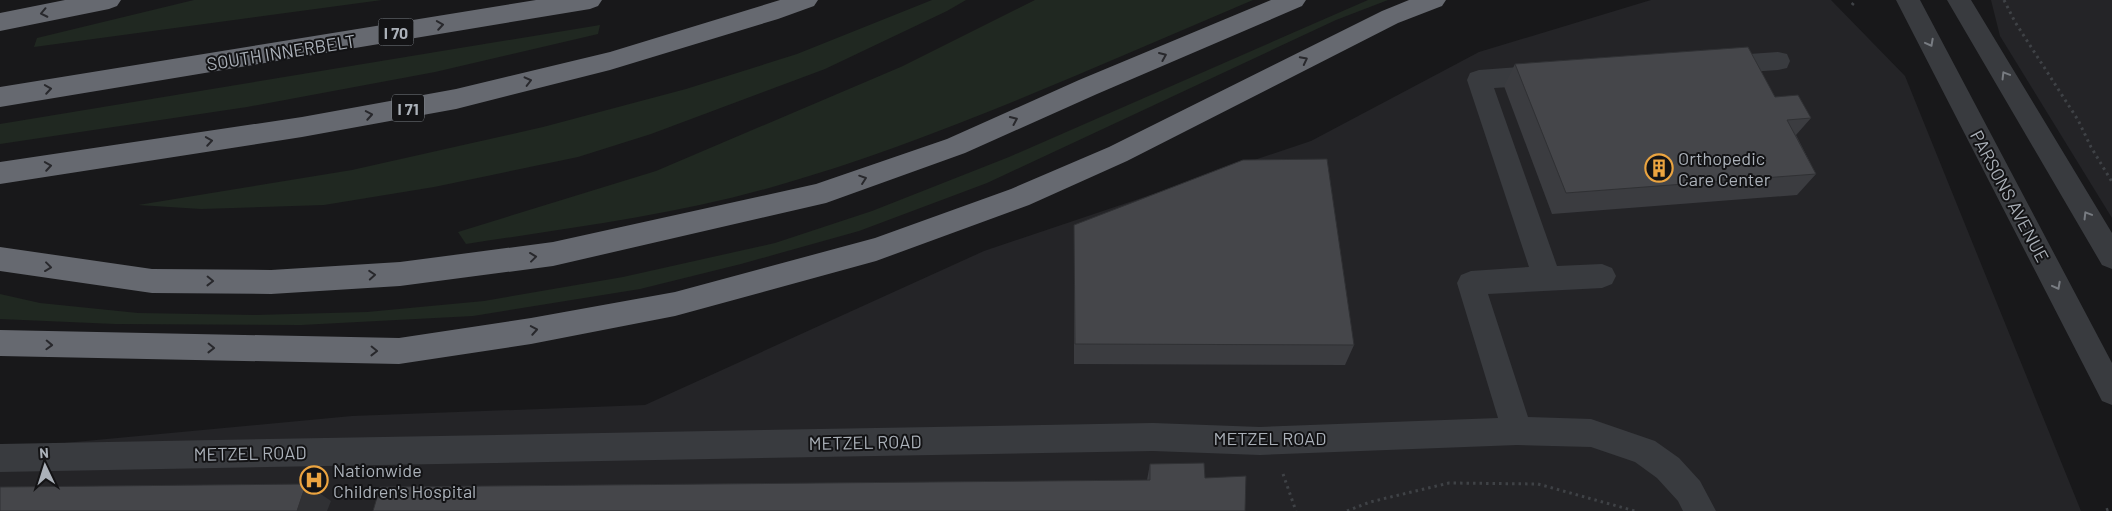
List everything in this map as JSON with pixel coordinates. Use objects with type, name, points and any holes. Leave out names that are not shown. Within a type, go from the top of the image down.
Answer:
[{"type":"highway","points":[[0,22],[109,0]]},
{"type":"highway","name":"SOUTH INNERBELT","points":[[0,97],[590,0]]},
{"type":"highway","name":"I 71","points":[[0,173],[302,127],[456,99],[610,61],[770,13],[806,0]]},
{"type":"highway","points":[[0,259],[152,281],[271,282],[400,274],[552,254],[817,196],[956,146],[1294,0]]},
{"type":"highway","points":[[0,343],[399,351],[531,331],[676,304],[876,249],[1020,197],[1118,154],[1390,17],[1434,0]]},
{"type":"street","name":"PARSONS AVENUE","points":[[1908,0],[2112,392]]},
{"type":"street","points":[[1959,0],[2112,257]]},
{"type":"street","points":[[1698,66],[1778,61]]},
{"type":"street","points":[[1547,278],[1479,80],[1569,74]]},
{"type":"street","points":[[1516,431],[1471,283],[1602,276]]},
{"type":"street","name":"METZEL ROAD","points":[[0,458],[1144,437],[1260,441],[1516,431],[1591,433],[1644,451],[1668,468],[1689,491],[1700,511]]},
{"type":"path","points":[[2004,0],[2015,22],[2078,120],[2112,182]]},
{"type":"path","points":[[1852,5],[1855,1]]},
{"type":"path","points":[[1282,470],[1296,511]]},
{"type":"path","points":[[1347,511],[1370,502],[1448,483],[1538,484],[1634,511]]},
{"type":"path","points":[[2106,510],[2112,508]]},
{"type":"shaded area","points":[[194,0],[382,0],[34,47],[37,38]]},
{"type":"shaded area","points":[[932,0],[966,0],[947,11],[825,69],[651,134],[578,157],[434,187],[324,205],[201,209],[138,205],[352,170],[543,127],[686,89],[797,54]]},
{"type":"shaded area","points":[[1035,0],[1253,0],[958,124],[837,167],[776,186],[661,213],[466,244],[458,232],[656,171],[903,66]]},
{"type":"shaded area","points":[[1368,0],[1388,0],[1336,20],[987,183],[859,231],[741,264],[640,289],[473,316],[301,325],[115,324],[0,319],[0,294],[40,303],[138,313],[255,315],[367,312],[484,301],[623,277],[775,243],[872,211],[1009,157]]},
{"type":"shaded area","points":[[1651,0],[1831,0],[1905,76],[2081,511],[0,511],[0,449],[352,416],[645,405],[984,251],[1311,141],[1479,52]]},
{"type":"shaded area","points":[[1991,0],[2112,0],[2112,218],[2000,36]]},
{"type":"shaded area","points":[[600,25],[598,34],[435,72],[247,107],[0,144],[0,124]]},
{"type":"building","name":"Orthopedic Care Center","points":[[1748,47],[1775,97],[1798,95],[1811,118],[1787,120],[1816,174],[1566,193],[1515,64]]},
{"type":"building","points":[[1327,159],[1354,345],[1075,344],[1074,225],[1243,160]]},
{"type":"building","points":[[1204,463],[1205,478],[1246,476],[1245,511],[373,511],[380,487],[1150,480],[1150,464]]},
{"type":"building","points":[[306,484],[297,511],[0,511],[0,487]]},
{"type":"place","name":"Orthopedic Care Center","points":[[1659,168]]},
{"type":"place","name":"Nationwide Children's Hospital","points":[[314,480]]}]
